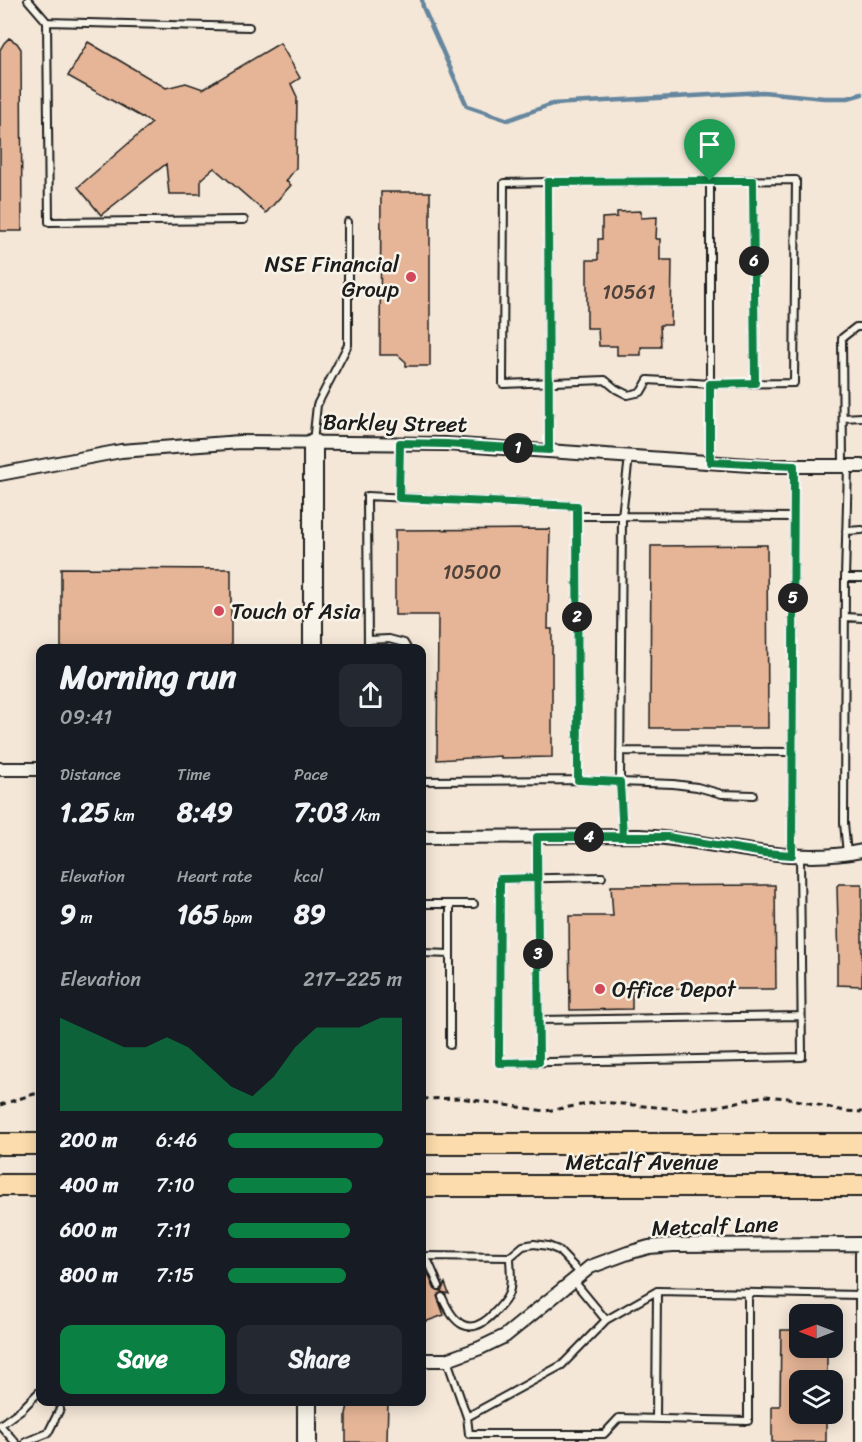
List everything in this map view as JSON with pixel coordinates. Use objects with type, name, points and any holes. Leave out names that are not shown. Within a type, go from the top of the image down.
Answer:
[{"type":"main road","points":[[0,1144],[36,1144]]},
{"type":"main road","name":"Metcalf Avenue","points":[[426,1144],[862,1144]]},
{"type":"main road","points":[[0,1185],[36,1185]]},
{"type":"main road","name":"Metcalf Avenue","points":[[426,1186],[862,1186]]},
{"type":"street","name":"Barkley Street","points":[[0,474],[121,451],[240,442],[446,444],[710,462],[862,466]]},
{"type":"street","points":[[313,443],[313,644]]},
{"type":"street","points":[[0,769],[36,769]]},
{"type":"street","points":[[426,837],[667,837],[765,853],[848,854],[862,851]]},
{"type":"street","name":"Metcalf Lane","points":[[426,1360],[447,1360],[505,1336],[590,1268],[649,1247],[862,1245]]},
{"type":"street","points":[[862,1254],[862,1442]]},
{"type":"street","points":[[307,1406],[307,1442]]},
{"type":"lane","points":[[28,0],[47,22],[49,222],[244,220]]},
{"type":"lane","points":[[47,22],[249,27]]},
{"type":"lane","points":[[796,180],[794,383],[710,384],[648,381],[641,392],[628,396],[606,381],[503,384],[504,183],[753,181],[796,180]]},
{"type":"lane","points":[[710,181],[710,462]]},
{"type":"lane","points":[[753,181],[755,383]]},
{"type":"lane","points":[[548,182],[549,450]]},
{"type":"lane","points":[[313,443],[316,405],[348,345],[348,222]]},
{"type":"lane","points":[[848,854],[844,823],[846,531],[842,338],[856,327],[862,327]]},
{"type":"lane","points":[[843,418],[862,417]]},
{"type":"lane","points":[[399,498],[400,443]]},
{"type":"lane","points":[[623,836],[620,782],[622,516],[629,457]]},
{"type":"lane","points":[[602,877],[500,879],[499,1063],[802,1057],[792,752],[794,466]]},
{"type":"lane","points":[[368,644],[367,496],[577,506],[578,780]]},
{"type":"lane","points":[[577,516],[794,517]]},
{"type":"lane","points":[[846,531],[862,530]]},
{"type":"lane","points":[[846,578],[862,578]]},
{"type":"lane","points":[[846,617],[862,618]]},
{"type":"lane","points":[[368,640],[389,639],[405,644]]},
{"type":"lane","points":[[620,751],[792,752]]},
{"type":"lane","points":[[426,782],[578,780],[673,784],[697,787],[722,794],[753,795]]},
{"type":"lane","points":[[537,837],[539,1062]]},
{"type":"lane","points":[[426,904],[474,904]]},
{"type":"lane","points":[[450,904],[450,1045]]},
{"type":"lane","points":[[426,953],[450,954]]},
{"type":"lane","points":[[539,1020],[801,1016]]},
{"type":"lane","points":[[426,1257],[510,1257],[522,1246],[534,1244],[548,1246],[558,1250],[606,1320]]},
{"type":"lane","points":[[442,1297],[453,1318],[459,1322],[472,1327],[484,1323],[502,1305],[509,1293],[510,1257]]},
{"type":"lane","points":[[426,1260],[439,1286]]},
{"type":"lane","points":[[467,1417],[562,1365],[606,1320],[657,1292],[862,1296]]},
{"type":"lane","points":[[656,1419],[657,1292]]},
{"type":"lane","points":[[447,1360],[467,1417],[469,1434],[604,1434],[619,1418],[748,1421],[748,1294]]},
{"type":"lane","points":[[15,1442],[0,1425],[36,1395]]},
{"type":"lane","points":[[26,1442],[48,1433],[60,1409]]},
{"type":"path","points":[[0,1105],[36,1094]]},
{"type":"path","points":[[426,1099],[460,1098],[524,1110],[544,1111],[600,1102],[689,1110],[715,1107],[764,1096],[788,1098],[844,1111],[862,1112]]},
{"type":"building","points":[[9,38],[21,49],[22,231],[0,231],[0,50]]},
{"type":"building","points":[[88,42],[166,88],[186,83],[203,89],[280,43],[300,78],[291,84],[297,97],[296,168],[286,181],[291,185],[266,213],[214,168],[201,179],[201,194],[169,194],[166,164],[101,215],[78,187],[152,123],[68,76]]},
{"type":"building","points":[[381,192],[430,192],[430,366],[406,366],[406,362],[398,355],[380,355]]},
{"type":"building","points":[[641,211],[641,218],[657,217],[656,239],[660,239],[660,260],[672,260],[671,325],[660,325],[661,347],[641,347],[641,355],[617,355],[617,346],[599,346],[598,328],[587,328],[587,260],[598,260],[598,239],[602,239],[602,218],[617,217],[617,212]]},
{"type":"building","points":[[550,529],[548,629],[552,629],[552,757],[501,758],[501,756],[437,760],[438,615],[395,615],[395,530]]},
{"type":"building","points":[[767,545],[768,728],[650,728],[651,546]]},
{"type":"building","points":[[61,568],[231,569],[231,644],[61,644]]},
{"type":"building","points":[[839,884],[862,884],[862,986],[837,985],[837,963],[839,963],[837,886]]},
{"type":"building","points":[[775,885],[776,989],[632,989],[632,1009],[570,1010],[569,916],[613,916],[611,886]]},
{"type":"building","points":[[426,1268],[434,1288],[441,1291],[445,1283],[449,1294],[442,1292],[437,1296],[444,1315],[426,1322]]},
{"type":"building","points":[[781,1330],[789,1330],[789,1358],[827,1358],[827,1370],[789,1370],[789,1424],[826,1424],[826,1442],[772,1442],[772,1406],[780,1406]]},
{"type":"building","points":[[348,1406],[388,1406],[387,1442],[346,1442]]},
{"type":"waterway","points":[[422,0],[423,7],[467,106],[508,120],[552,104],[763,92],[824,98],[848,98],[862,94]]},
{"type":"place","name":"NSE Financial Group","points":[[411,277]]},
{"type":"place","name":"Touch of Asia","points":[[219,611]]},
{"type":"place","name":"Office Depot","points":[[600,989]]},
{"type":"route","points":[[710,181],[548,182],[549,450],[400,443],[399,498],[577,506],[578,780],[620,782],[623,836],[537,837],[539,1062],[499,1063],[500,879],[537,878],[537,837],[667,837],[722,847],[792,855],[794,466],[710,462],[710,384],[755,383],[753,181],[710,181]]}]
